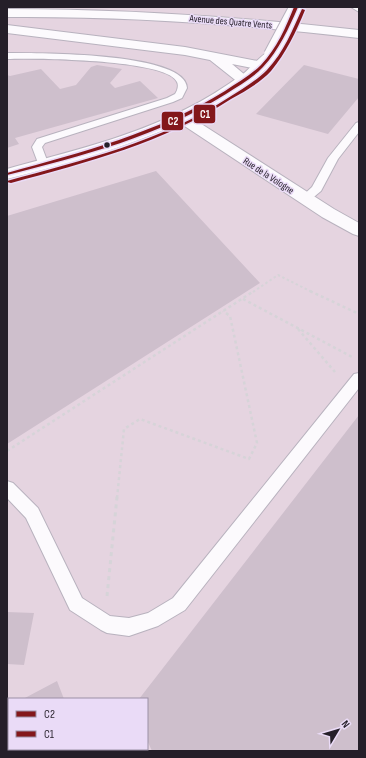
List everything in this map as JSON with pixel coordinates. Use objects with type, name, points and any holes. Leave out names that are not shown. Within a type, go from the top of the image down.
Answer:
[{"type":"main road","points":[[7,174],[146,132],[207,106],[224,96],[267,60],[295,8]]},
{"type":"main road","name":"Avenue des Quatre Vents","points":[[7,13],[98,13],[181,16],[264,23],[359,34]]},
{"type":"main road","points":[[7,29],[140,44],[211,56],[267,60]]},
{"type":"main road","points":[[211,56],[244,80]]},
{"type":"main road","name":"Rue de la Vologne","points":[[181,117],[305,199],[359,230]]},
{"type":"lane","points":[[356,7],[359,10]]},
{"type":"lane","points":[[7,56],[38,55],[103,58],[166,70],[176,75],[181,80],[183,85],[179,96],[170,100],[41,141],[37,147],[43,163]]},
{"type":"lane","points":[[305,199],[317,189],[333,158],[359,125]]},
{"type":"lane","points":[[7,488],[32,513],[76,604],[107,624],[129,627],[152,620],[179,604],[355,384]]},
{"type":"path","points":[[7,451],[278,275],[359,314]]},
{"type":"path","points":[[243,299],[359,361]]},
{"type":"path","points":[[107,624],[107,602],[124,429],[140,419],[249,459],[257,443],[230,316],[224,311]]},
{"type":"path","points":[[296,327],[355,384]]},
{"type":"shaded area","points":[[7,7],[359,7],[359,751],[7,751]]},
{"type":"building","points":[[97,65],[122,69],[110,83],[115,88],[140,81],[158,98],[15,138],[19,144],[7,148],[7,75],[10,76],[41,69],[60,89],[76,85],[91,67]]},
{"type":"building","points":[[304,65],[359,79],[359,97],[328,134],[256,114]]},
{"type":"building","points":[[156,171],[260,283],[7,444],[7,216]]},
{"type":"building","points":[[359,415],[359,751],[152,751],[148,742],[148,698],[140,698]]},
{"type":"building","points":[[7,612],[34,613],[24,665],[7,664]]},
{"type":"building","points":[[57,681],[64,698],[25,698]]},
{"type":"building","points":[[7,707],[8,750],[37,751],[7,751]]},
{"type":"transit line","name":"C2","points":[[7,174],[125,140],[181,117],[208,103],[249,77],[263,65],[278,45],[296,7]]},
{"type":"transit line","name":"C1","points":[[9,182],[127,148],[184,125],[211,111],[254,83],[269,70],[280,57],[289,42],[303,10]]}]
